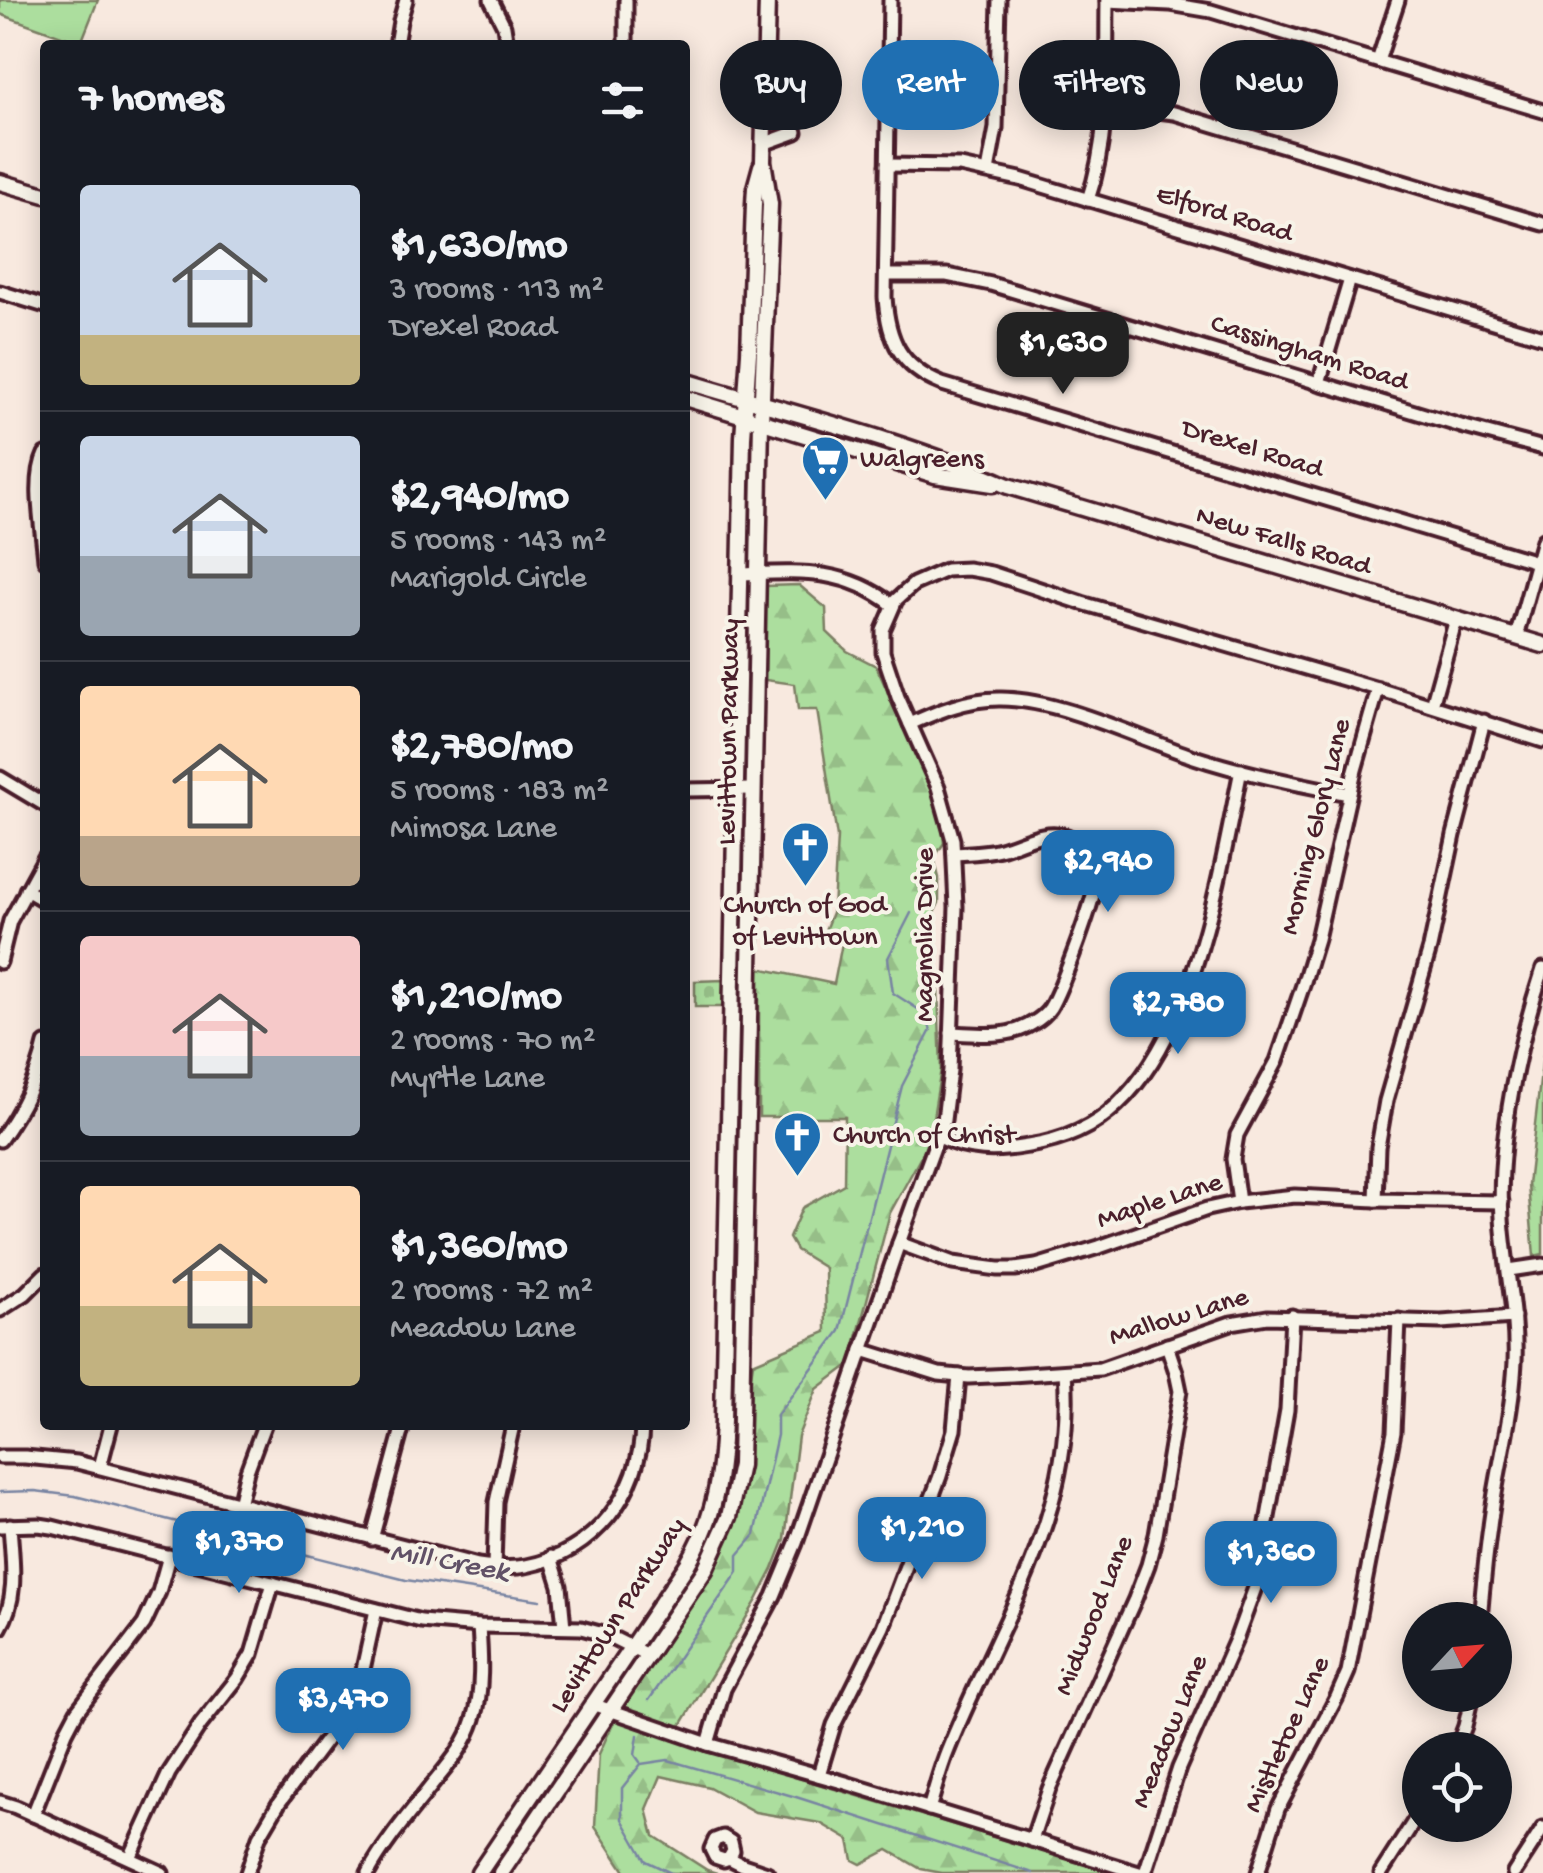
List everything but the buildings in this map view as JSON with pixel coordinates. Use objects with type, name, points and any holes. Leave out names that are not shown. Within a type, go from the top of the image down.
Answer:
[{"type":"main road","points":[[763,161],[767,0]]},
{"type":"main road","name":"Levittown Parkway","points":[[480,1872],[699,1544],[720,1481],[744,417],[755,188],[763,161]]},
{"type":"main road","name":"Levittown Parkway","points":[[501,1873],[715,1552],[729,1517],[740,1466],[761,422],[770,204],[763,161]]},
{"type":"main road","points":[[0,182],[40,194]]},
{"type":"main road","name":"New Falls Road","points":[[690,382],[895,444],[1008,486],[1543,645]]},
{"type":"main road","name":"New Falls Road","points":[[690,400],[935,475],[1008,486]]},
{"type":"street","points":[[397,40],[406,0]]},
{"type":"street","points":[[490,0],[504,26],[506,40]]},
{"type":"street","points":[[626,0],[626,40]]},
{"type":"street","name":"Drexel Road","points":[[890,0],[886,309],[903,358],[924,377],[1540,563]]},
{"type":"street","points":[[988,171],[996,128],[999,0]]},
{"type":"street","points":[[1106,40],[1107,0],[1170,4],[1211,11],[1543,110]]},
{"type":"street","points":[[1378,61],[1398,0]]},
{"type":"street","points":[[1180,115],[1543,224]]},
{"type":"street","points":[[1088,200],[1103,130]]},
{"type":"street","points":[[763,144],[796,132]]},
{"type":"street","name":"Elford Road","points":[[887,164],[960,166],[988,171],[1543,337]]},
{"type":"street","name":"Cassingham Road","points":[[886,275],[961,276],[1543,448]]},
{"type":"street","points":[[1319,383],[1350,279]]},
{"type":"street","points":[[0,292],[40,304]]},
{"type":"street","points":[[40,469],[40,495]]},
{"type":"street","points":[[1516,637],[1540,563],[1543,540]]},
{"type":"street","points":[[740,574],[803,572],[839,577],[862,584],[893,605],[903,592],[928,576],[968,568],[1026,582],[1543,740]]},
{"type":"street","name":"Magnolia Drive","points":[[708,1744],[724,1689],[785,1572],[939,1137],[947,1098],[956,907],[954,854],[948,816],[883,652],[883,630],[893,605]]},
{"type":"street","points":[[1432,705],[1456,619]]},
{"type":"street","name":"Morning Glory Lane","points":[[1240,1202],[1233,1159],[1237,1135],[1286,1039],[1317,939],[1349,794],[1378,689]]},
{"type":"street","points":[[910,724],[957,705],[1016,700],[1065,711],[1194,757],[1349,794]]},
{"type":"street","points":[[1376,1200],[1378,1147],[1386,1101],[1435,928],[1484,722]]},
{"type":"street","points":[[939,1137],[985,1151],[1038,1145],[1084,1128],[1129,1093],[1153,1060],[1182,1000],[1213,900],[1241,770]]},
{"type":"street","points":[[0,778],[40,802]]},
{"type":"street","points":[[690,790],[753,789]]},
{"type":"street","points":[[950,1033],[1010,1033],[1044,1015],[1057,995],[1096,882],[1087,852],[1064,835],[1045,834],[1000,849],[954,854]]},
{"type":"street","points":[[0,962],[3,932],[40,866]]},
{"type":"street","points":[[26,890],[40,898]]},
{"type":"street","points":[[1482,1602],[1488,1535],[1515,1363],[1502,1202],[1508,1123],[1524,1034],[1543,970]]},
{"type":"street","points":[[0,1140],[21,1108],[40,1061]]},
{"type":"street","name":"Maple Lane","points":[[899,1243],[953,1263],[1016,1269],[1240,1202],[1294,1196],[1502,1202]]},
{"type":"street","points":[[1509,1270],[1543,1266]]},
{"type":"street","points":[[0,1310],[40,1279]]},
{"type":"street","name":"Mallow Lane","points":[[862,1350],[928,1372],[959,1376],[1064,1372],[1115,1365],[1247,1319],[1292,1316],[1469,1321],[1514,1316]]},
{"type":"street","name":"Meadow Lane","points":[[1142,1873],[1178,1768],[1242,1627],[1256,1585],[1287,1410],[1292,1316]]},
{"type":"street","name":"Mistletoe Lane","points":[[1258,1873],[1278,1809],[1348,1672],[1394,1432],[1398,1320]]},
{"type":"street","name":"Midwood Lane","points":[[1032,1840],[1049,1789],[1135,1600],[1152,1551],[1180,1391],[1167,1346]]},
{"type":"street","points":[[929,1809],[947,1751],[1042,1540],[1067,1412],[1064,1372]]},
{"type":"street","points":[[818,1775],[834,1725],[882,1627],[940,1476],[954,1430],[959,1376]]},
{"type":"street","points":[[100,1468],[111,1430]]},
{"type":"street","points":[[239,1504],[262,1430]]},
{"type":"street","points":[[372,1539],[402,1430]]},
{"type":"street","points":[[494,1566],[496,1502],[513,1430]]},
{"type":"street","points":[[0,1457],[50,1458],[100,1468],[478,1565],[526,1566],[592,1534],[620,1502],[638,1465],[642,1430]]},
{"type":"street","points":[[0,1628],[12,1597],[5,1526],[52,1528],[421,1621],[595,1631],[647,1656]]},
{"type":"street","points":[[33,1814],[66,1732],[94,1686],[144,1624],[159,1592],[169,1556]]},
{"type":"street","points":[[551,1557],[560,1586],[564,1627]]},
{"type":"street","points":[[130,1858],[169,1773],[252,1654],[272,1583]]},
{"type":"street","points":[[247,1873],[260,1837],[279,1803],[346,1714],[362,1674],[376,1610]]},
{"type":"street","points":[[368,1873],[466,1738],[477,1706],[479,1626]]},
{"type":"street","points":[[592,1704],[708,1744],[1142,1873]]},
{"type":"street","points":[[0,1802],[162,1873]]},
{"type":"street","points":[[1514,1873],[1543,1828]]},
{"type":"street","points":[[1381,1873],[1402,1840]]},
{"type":"street","points":[[729,1858],[767,1873]]},
{"type":"green space","points":[[0,0],[98,0],[82,40],[0,14]]},
{"type":"green space","points":[[799,585],[826,608],[827,632],[847,651],[876,666],[940,813],[944,843],[934,858],[939,903],[930,921],[938,988],[941,1069],[929,1142],[890,1213],[850,1364],[817,1389],[798,1436],[785,1539],[773,1569],[672,1740],[1114,1873],[942,1873],[921,1869],[888,1850],[861,1864],[853,1860],[849,1840],[820,1823],[755,1812],[709,1787],[661,1776],[647,1809],[654,1836],[717,1873],[626,1873],[595,1826],[599,1754],[640,1676],[689,1605],[741,1495],[753,1363],[826,1332],[825,1268],[796,1250],[789,1238],[802,1208],[844,1184],[845,1117],[759,1117],[759,968],[834,984],[843,938],[822,938],[833,910],[837,837],[817,710],[798,710],[795,684],[765,680],[765,586]]},
{"type":"green space","points":[[724,980],[724,1007],[695,1007],[695,981]]},
{"type":"green space","points":[[1543,1055],[1543,1254],[1534,1256],[1528,1185]]},
{"type":"waterway","points":[[649,1700],[738,1572],[738,1555],[755,1535],[777,1435],[777,1415],[840,1331],[902,1086],[931,1030],[924,1013],[893,993],[888,958],[911,913]]},
{"type":"waterway","name":"Mill Creek","points":[[0,1492],[75,1496],[406,1580],[540,1600]]},
{"type":"waterway","points":[[638,1735],[635,1755],[640,1762]]},
{"type":"waterway","points":[[671,1873],[646,1861],[622,1819],[622,1788],[641,1764],[668,1760],[1033,1873]]},
{"type":"place","name":"Walgreens","points":[[825,502]]},
{"type":"place","name":"Church of God of Levittown","points":[[805,888]]},
{"type":"place","name":"Church of Christ","points":[[798,1178]]}]
